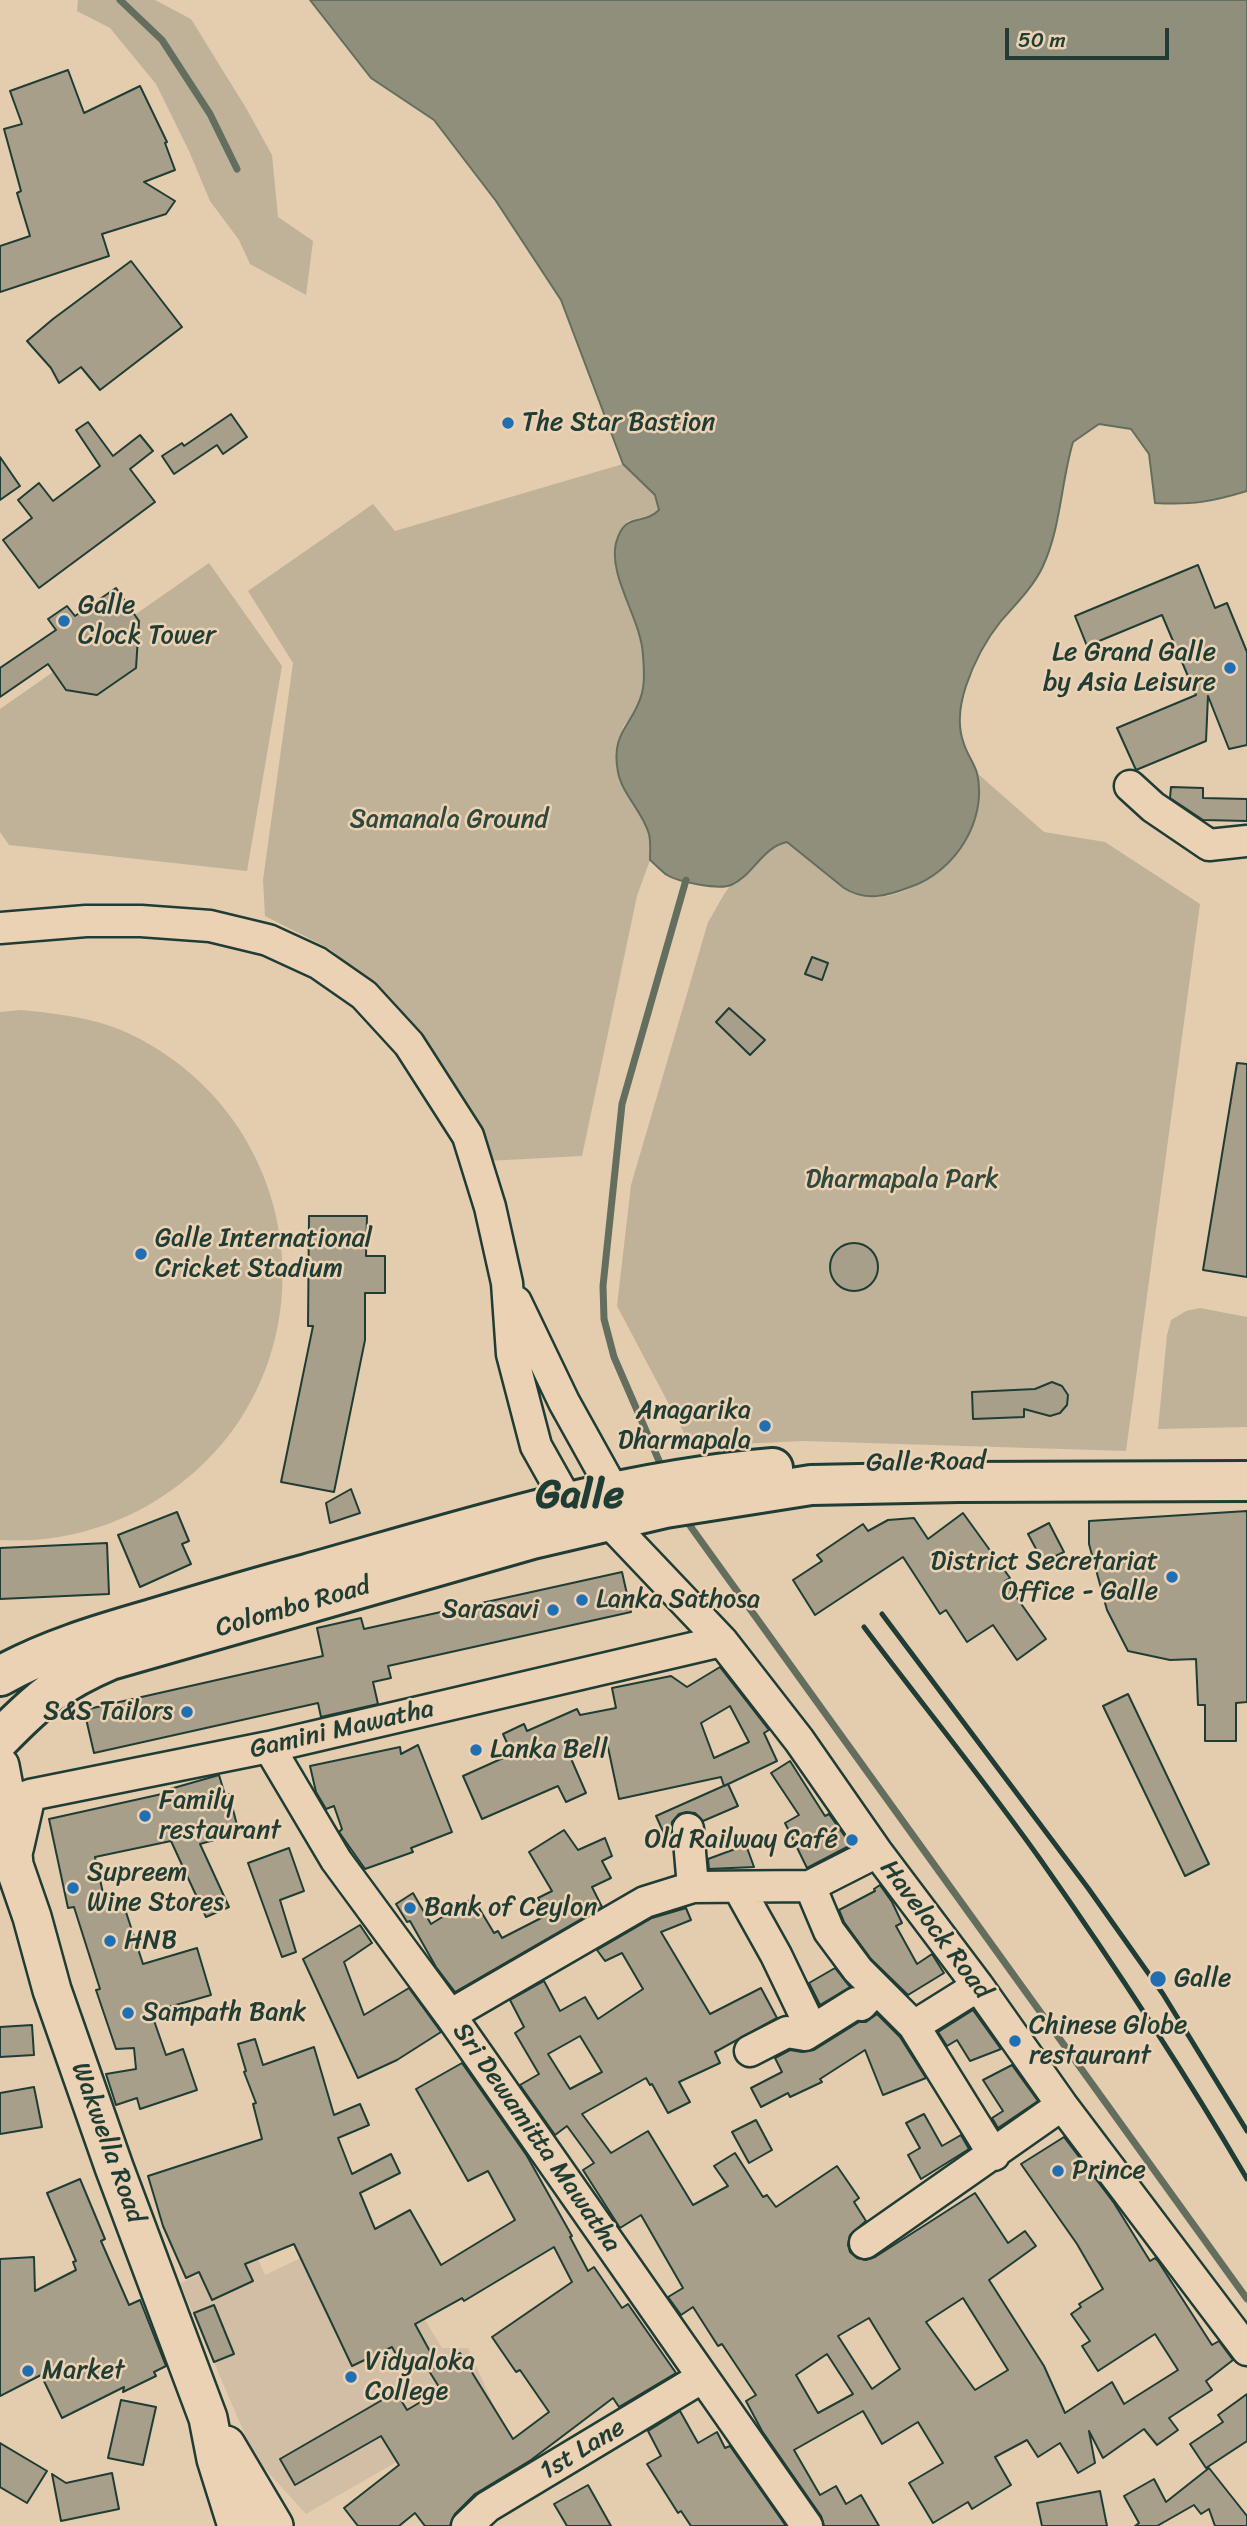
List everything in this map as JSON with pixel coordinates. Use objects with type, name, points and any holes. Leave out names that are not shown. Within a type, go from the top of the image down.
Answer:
[{"type":"highway","name":"Galle Road","points":[[610,1503],[715,1487],[810,1465],[1247,1461]]},
{"type":"highway","name":"Galle Road","points":[[715,1487],[959,1482],[1247,1481]]},
{"type":"highway","name":"Colombo Road","points":[[0,1676],[61,1647],[253,1589],[568,1503],[610,1503]]},
{"type":"highway","name":"Colombo Road","points":[[0,1739],[38,1700],[53,1689],[110,1660],[532,1539],[610,1503]]},
{"type":"main road","name":"Wakwella Road","points":[[0,1766],[10,1819],[7,1854],[32,1917],[52,1990],[114,2167],[208,2418],[216,2459],[237,2526]]},
{"type":"main road","name":"Wakwella Road","points":[[208,2418],[274,2526]]},
{"type":"street","points":[[1130,786],[1153,807],[1209,845],[1247,841]]},
{"type":"street","points":[[0,928],[86,921],[141,921],[210,926],[268,940],[318,963],[365,995],[409,1044],[468,1136],[490,1207],[507,1283],[512,1354],[536,1446],[568,1503]]},
{"type":"street","name":"Havelock Road","points":[[507,1283],[610,1503],[722,1641],[835,1788],[877,1852],[978,1986],[1062,2105],[1247,2350]]},
{"type":"street","name":"Gamini Mawatha","points":[[7,1854],[30,1796],[269,1747],[722,1641]]},
{"type":"street","name":"Sri Dewamitta Mawatha","points":[[269,1747],[336,1860],[450,2014],[807,2526]]},
{"type":"street","points":[[688,1829],[693,1887]]},
{"type":"street","points":[[450,2014],[645,1902],[693,1887],[810,1886],[877,1852]]},
{"type":"street","points":[[810,1886],[829,1931],[858,1970],[914,2026],[993,2155]]},
{"type":"street","points":[[738,1887],[776,1955],[812,2030]]},
{"type":"street","points":[[914,2026],[978,1986]]},
{"type":"street","points":[[750,2051],[787,2032],[805,2035],[856,2003],[861,2005],[876,1989]]},
{"type":"street","points":[[865,2243],[1062,2105]]},
{"type":"street","name":"1st Lane","points":[[467,2526],[487,2507],[703,2378]]},
{"type":"shaded area","points":[[310,0],[1247,0],[1247,491],[1202,502],[1155,503],[1149,454],[1131,429],[1099,424],[1073,442],[1054,536],[1043,566],[1030,588],[990,636],[976,660],[966,686],[960,722],[965,748],[977,773],[978,809],[964,842],[954,857],[926,880],[885,895],[860,895],[844,888],[787,842],[764,855],[739,881],[725,886],[717,887],[672,878],[650,860],[649,834],[620,780],[616,758],[620,737],[634,713],[643,689],[644,674],[641,642],[621,584],[615,556],[616,543],[624,526],[659,510],[655,495],[623,464],[561,300],[496,201],[434,120],[371,78]]},
{"type":"shaded area","name":"Vidyaloka College","points":[[368,2226],[442,2348],[468,2348],[494,2406],[306,2514],[255,2458],[180,2283],[254,2251],[265,2275]]},
{"type":"green space","points":[[78,0],[155,0],[191,19],[272,155],[278,217],[313,241],[306,295],[250,264],[239,240],[210,201],[156,84],[110,28],[77,11]]},
{"type":"green space","name":"Samanala Ground","points":[[623,464],[656,495],[659,510],[655,514],[628,521],[622,527],[616,545],[619,577],[642,638],[644,657],[643,691],[635,711],[623,727],[619,775],[649,834],[650,860],[637,896],[582,1156],[487,1161],[442,1074],[395,1003],[330,949],[265,916],[263,880],[293,663],[248,591],[373,504],[395,531]]},
{"type":"green space","points":[[209,563],[282,666],[247,871],[9,845],[0,832],[0,709]]},
{"type":"green space","name":"Dharmapala Park","points":[[977,773],[1044,832],[1105,842],[1200,904],[1126,1451],[804,1441],[691,1446],[617,1306],[631,1185],[708,922],[736,880],[766,854],[787,842],[831,878],[856,894],[872,897],[908,890],[940,868],[965,840],[973,826],[978,806]]},
{"type":"green space","name":"Galle International Cricket Stadium","points":[[21,1010],[79,1018],[121,1030],[197,1079],[243,1135],[272,1199],[283,1267],[276,1336],[251,1401],[208,1459],[147,1506],[130,1515],[76,1534],[0,1540],[0,1012]]},
{"type":"green space","points":[[1200,1308],[1247,1317],[1247,1427],[1158,1429],[1167,1335],[1171,1320],[1186,1311]]},
{"type":"building","points":[[68,70],[84,113],[140,86],[167,142],[165,143],[175,170],[144,182],[175,201],[166,214],[102,234],[109,256],[0,292],[0,246],[30,236],[17,193],[21,191],[4,129],[22,124],[10,91]]},
{"type":"building","points":[[131,261],[182,327],[100,390],[81,367],[59,383],[51,368],[27,341]]},
{"type":"building","points":[[231,414],[247,437],[223,454],[217,445],[174,474],[162,456],[182,443],[184,446]]},
{"type":"building","points":[[88,422],[113,456],[140,435],[153,451],[130,469],[155,502],[39,588],[3,540],[32,518],[18,500],[39,483],[53,501],[100,466],[76,430]]},
{"type":"building","points":[[0,457],[20,486],[0,500]]},
{"type":"building","name":"Le Grand Galle by Asia Leisure","points":[[1198,565],[1215,608],[1227,603],[1247,652],[1247,745],[1229,749],[1208,696],[1206,741],[1136,770],[1117,728],[1196,695],[1162,615],[1087,646],[1075,616]]},
{"type":"building","points":[[116,588],[139,621],[136,668],[97,695],[66,690],[48,664],[0,697],[0,668],[56,630],[48,619],[67,606],[75,616]]},
{"type":"building","points":[[1171,787],[1203,788],[1203,798],[1247,799],[1247,821],[1203,820],[1170,798]]},
{"type":"building","points":[[812,957],[828,963],[822,980],[805,974]]},
{"type":"building","points":[[729,1008],[765,1040],[750,1055],[716,1022]]},
{"type":"building","points":[[1237,1063],[1247,1064],[1247,1277],[1203,1270]]},
{"type":"building","points":[[309,1216],[367,1216],[366,1256],[385,1256],[385,1293],[365,1293],[365,1340],[334,1492],[281,1482],[313,1326],[308,1326]]},
{"type":"building","points":[[854,1243],[871,1250],[878,1267],[871,1284],[854,1291],[837,1284],[830,1267],[837,1250]]},
{"type":"building","points":[[1052,1382],[1062,1386],[1068,1395],[1067,1405],[1060,1413],[1050,1416],[1024,1409],[1024,1417],[973,1419],[972,1392],[1035,1389]]},
{"type":"building","points":[[351,1489],[360,1513],[330,1523],[326,1503]]},
{"type":"building","name":"District Secretariat Office - Galle","points":[[1247,1511],[1247,1702],[1236,1703],[1236,1741],[1205,1741],[1205,1705],[1198,1705],[1196,1659],[1170,1660],[1128,1651],[1107,1610],[1089,1544],[1089,1521]]},
{"type":"building","points":[[177,1512],[189,1541],[182,1544],[191,1564],[140,1587],[118,1535]]},
{"type":"building","points":[[963,1513],[1010,1578],[1005,1581],[1046,1639],[1017,1660],[993,1625],[967,1642],[946,1610],[940,1614],[903,1557],[815,1615],[793,1580],[822,1561],[817,1555],[863,1524],[868,1531],[888,1520],[914,1518],[928,1539]]},
{"type":"building","points":[[1049,1523],[1064,1552],[1043,1562],[1028,1534]]},
{"type":"building","points":[[107,1543],[109,1594],[0,1599],[0,1548]]},
{"type":"building","points":[[622,1572],[631,1612],[388,1666],[391,1678],[373,1682],[378,1704],[321,1717],[318,1703],[94,1753],[84,1710],[323,1656],[317,1628],[361,1618],[364,1629]]},
{"type":"building","points":[[720,1667],[769,1730],[764,1733],[777,1761],[724,1786],[721,1777],[619,1799],[606,1738],[569,1754],[586,1793],[566,1802],[558,1786],[482,1819],[463,1776],[512,1754],[503,1734],[524,1724],[527,1731],[577,1709],[580,1715],[616,1708],[612,1688],[671,1676],[687,1687]],"holes":[[[730,1706],[749,1742],[714,1758],[701,1723]]]},
{"type":"building","points":[[1128,1694],[1209,1864],[1185,1876],[1103,1706]]},
{"type":"building","points":[[418,1745],[452,1832],[411,1848],[413,1852],[365,1869],[339,1832],[342,1829],[334,1806],[326,1809],[316,1792],[310,1766],[400,1747],[401,1754]]},
{"type":"building","points":[[790,1761],[825,1816],[829,1814],[851,1845],[807,1868],[785,1823],[799,1815],[771,1773]]},
{"type":"building","points":[[219,1775],[225,1795],[229,1794],[239,1833],[200,1844],[229,1907],[206,1917],[171,1841],[95,1857],[107,1911],[124,1906],[143,1964],[197,1948],[211,1995],[151,2012],[166,2055],[183,2049],[197,2090],[140,2109],[137,2098],[116,2105],[106,2074],[136,2069],[134,2048],[116,2049],[96,1990],[100,1989],[74,1907],[68,1908],[49,1819],[171,1792],[170,1789]]},
{"type":"building","points":[[728,1784],[738,1806],[703,1821],[695,1813],[679,1814],[672,1822],[671,1835],[666,1838],[656,1816]]},
{"type":"building","points":[[564,1830],[578,1850],[605,1838],[612,1856],[602,1861],[611,1878],[592,1887],[602,1907],[455,1992],[436,1967],[410,1921],[407,1922],[396,1904],[413,1893],[431,1924],[473,1898],[494,1933],[498,1931],[502,1938],[547,1915],[538,1898],[552,1891],[529,1852]]},
{"type":"building","points":[[746,1845],[754,1867],[709,1869],[708,1859]]},
{"type":"building","points":[[289,1848],[304,1891],[280,1900],[296,1952],[282,1957],[248,1863]]},
{"type":"building","points":[[880,1885],[902,1923],[896,1926],[917,1964],[932,1954],[944,1973],[908,1995],[871,1959],[844,1922],[839,1910],[875,1891]]},
{"type":"building","points":[[686,1908],[691,1920],[661,1932],[710,2014],[761,1988],[777,2018],[715,2052],[720,2063],[679,2082],[690,2102],[668,2113],[646,2078],[582,2114],[611,2153],[648,2131],[693,2205],[728,2186],[714,2166],[735,2153],[763,2197],[767,2195],[776,2207],[837,2166],[859,2198],[854,2202],[866,2221],[850,2235],[850,2252],[857,2258],[866,2260],[875,2257],[975,2193],[1008,2243],[1025,2231],[1036,2246],[989,2280],[1044,2366],[1065,2413],[1112,2382],[1124,2404],[1178,2370],[1155,2334],[1098,2371],[1082,2346],[1090,2341],[1071,2314],[1081,2307],[1079,2304],[1103,2289],[1077,2244],[1021,2164],[1064,2137],[1114,2203],[1150,2261],[1155,2258],[1158,2261],[1212,2345],[1219,2341],[1233,2360],[1206,2381],[1212,2390],[1169,2418],[1178,2430],[1157,2445],[1144,2429],[1103,2458],[1089,2431],[1095,2463],[1078,2473],[1060,2443],[1038,2457],[1027,2440],[995,2457],[1011,2485],[972,2509],[968,2502],[933,2523],[909,2483],[943,2463],[918,2422],[882,2444],[863,2411],[794,2450],[820,2495],[836,2486],[846,2504],[861,2495],[879,2526],[824,2526],[821,2516],[762,2431],[746,2401],[756,2395],[722,2344],[718,2346],[693,2307],[681,2315],[668,2297],[683,2288],[641,2215],[620,2228],[583,2170],[594,2163],[567,2126],[555,2135],[520,2085],[539,2074],[515,2033],[524,2027],[510,2000],[544,1981],[560,2011],[585,1997],[598,2019],[643,1989],[622,1953],[605,1961],[597,1950],[652,1918]],"holes":[[[580,2036],[602,2072],[570,2089],[548,2054]],[[963,2298],[1008,2370],[975,2390],[926,2322]],[[869,2318],[900,2369],[872,2389],[838,2336]],[[827,2354],[853,2394],[818,2413],[796,2375]]]},
{"type":"building","points":[[360,1925],[372,1943],[344,1962],[364,2015],[409,1988],[441,2032],[397,2060],[358,2078],[303,1959]]},
{"type":"building","points":[[835,1968],[850,1987],[820,2005],[809,1983]]},
{"type":"building","points":[[973,2010],[1001,2049],[970,2061],[957,2040],[947,2046],[938,2032]]},
{"type":"building","points":[[877,2014],[900,2037],[926,2078],[883,2095],[865,2050],[820,2079],[822,2082],[790,2097],[788,2093],[761,2107],[751,2088],[782,2072],[775,2058],[790,2050],[814,2050]]},
{"type":"building","points":[[32,2025],[34,2055],[0,2057],[0,2027]]},
{"type":"building","points":[[255,2039],[263,2065],[314,2047],[334,2115],[360,2104],[369,2125],[338,2138],[352,2174],[391,2154],[400,2173],[360,2193],[375,2229],[410,2210],[441,2265],[515,2220],[488,2171],[468,2181],[416,2089],[462,2063],[527,2156],[572,2236],[570,2237],[588,2271],[594,2267],[622,2308],[628,2304],[676,2373],[619,2407],[613,2398],[531,2460],[475,2494],[455,2514],[450,2526],[425,2526],[415,2513],[399,2526],[358,2526],[344,2508],[399,2465],[381,2436],[295,2485],[280,2459],[396,2392],[407,2410],[441,2390],[429,2371],[460,2353],[513,2439],[549,2412],[520,2370],[516,2372],[492,2337],[572,2282],[554,2247],[464,2301],[462,2298],[415,2324],[433,2357],[406,2372],[392,2347],[352,2366],[294,2244],[245,2264],[253,2281],[212,2300],[199,2272],[186,2278],[163,2226],[148,2176],[262,2139],[253,2104],[256,2103],[244,2072],[246,2071],[238,2044]]},
{"type":"building","points":[[1012,2065],[1038,2101],[998,2128],[992,2118],[1003,2111],[983,2080]]},
{"type":"building","points":[[34,2087],[42,2127],[0,2134],[0,2093]]},
{"type":"building","points":[[924,2114],[942,2146],[961,2135],[969,2149],[921,2179],[908,2155],[920,2148],[906,2123]]},
{"type":"building","points":[[756,2120],[772,2150],[749,2163],[732,2132]]},
{"type":"building","points":[[80,2179],[105,2239],[101,2241],[129,2305],[140,2300],[166,2366],[154,2372],[156,2376],[123,2392],[124,2387],[62,2418],[41,2375],[0,2396],[0,2259],[34,2257],[35,2291],[76,2270],[73,2262],[76,2261],[47,2193]]},
{"type":"building","points":[[214,2305],[234,2354],[214,2362],[194,2313]]},
{"type":"building","points":[[1247,2394],[1247,2441],[1206,2468],[1190,2444],[1223,2422],[1218,2415]]},
{"type":"building","points":[[121,2400],[156,2407],[143,2465],[108,2458]]},
{"type":"building","points":[[680,2411],[698,2443],[717,2432],[725,2448],[730,2446],[786,2526],[691,2526],[681,2511],[678,2513],[647,2464],[661,2456],[648,2431]]},
{"type":"building","points":[[0,2443],[47,2471],[27,2503],[0,2487]]},
{"type":"building","points":[[1209,2468],[1247,2516],[1247,2526],[1215,2526],[1209,2509],[1201,2514],[1194,2505],[1157,2526],[1135,2526],[1139,2523],[1124,2496],[1154,2479],[1166,2502]]},
{"type":"building","points":[[112,2473],[119,2509],[61,2521],[52,2474],[66,2483]]},
{"type":"building","points":[[588,2485],[611,2526],[567,2526],[554,2504]]},
{"type":"building","points":[[1100,2491],[1107,2526],[1042,2526],[1037,2503]]},
{"type":"waterway","points":[[120,0],[162,40],[210,114],[237,169]]},
{"type":"waterway","points":[[663,1470],[614,1357],[604,1319],[603,1286],[622,1104],[686,880]]},
{"type":"waterway","points":[[683,1516],[1247,2299]]},
{"type":"railway","points":[[882,1614],[1088,1888],[1163,1994],[1247,2131]]},
{"type":"railway","points":[[864,1627],[1040,1859],[1173,2057],[1247,2179]]},
{"type":"place","name":"The Star Bastion","points":[[508,423]]},
{"type":"place","name":"Galle Clock Tower","points":[[64,621]]},
{"type":"place","name":"Le Grand Galle by Asia Leisure","points":[[1230,668]]},
{"type":"place","name":"Galle International Cricket Stadium","points":[[141,1254]]},
{"type":"place","name":"Anagarika Dharmapala","points":[[765,1426]]},
{"type":"place","name":"District Secretariat Office - Galle","points":[[1172,1577]]},
{"type":"place","name":"Lanka Sathosa","points":[[582,1600]]},
{"type":"place","name":"Sarasavi","points":[[553,1610]]},
{"type":"place","name":"S&S Tailors","points":[[187,1712]]},
{"type":"place","name":"Lanka Bell","points":[[476,1750]]},
{"type":"place","name":"Family restaurant","points":[[145,1816]]},
{"type":"place","name":"Old Railway Café","points":[[852,1840]]},
{"type":"place","name":"Supreem Wine Stores","points":[[73,1888]]},
{"type":"place","name":"Bank of Ceylon","points":[[410,1908]]},
{"type":"place","name":"HNB","points":[[110,1941]]},
{"type":"place","name":"Galle","points":[[1158,1979]]},
{"type":"place","name":"Sampath Bank","points":[[128,2013]]},
{"type":"place","name":"Chinese Globe restaurant","points":[[1015,2041]]},
{"type":"place","name":"Prince","points":[[1058,2171]]},
{"type":"place","name":"Market","points":[[28,2371]]},
{"type":"place","name":"Vidyaloka College","points":[[351,2377]]},
{"type":"district","name":"Galle","points":[[580,1497]]}]
